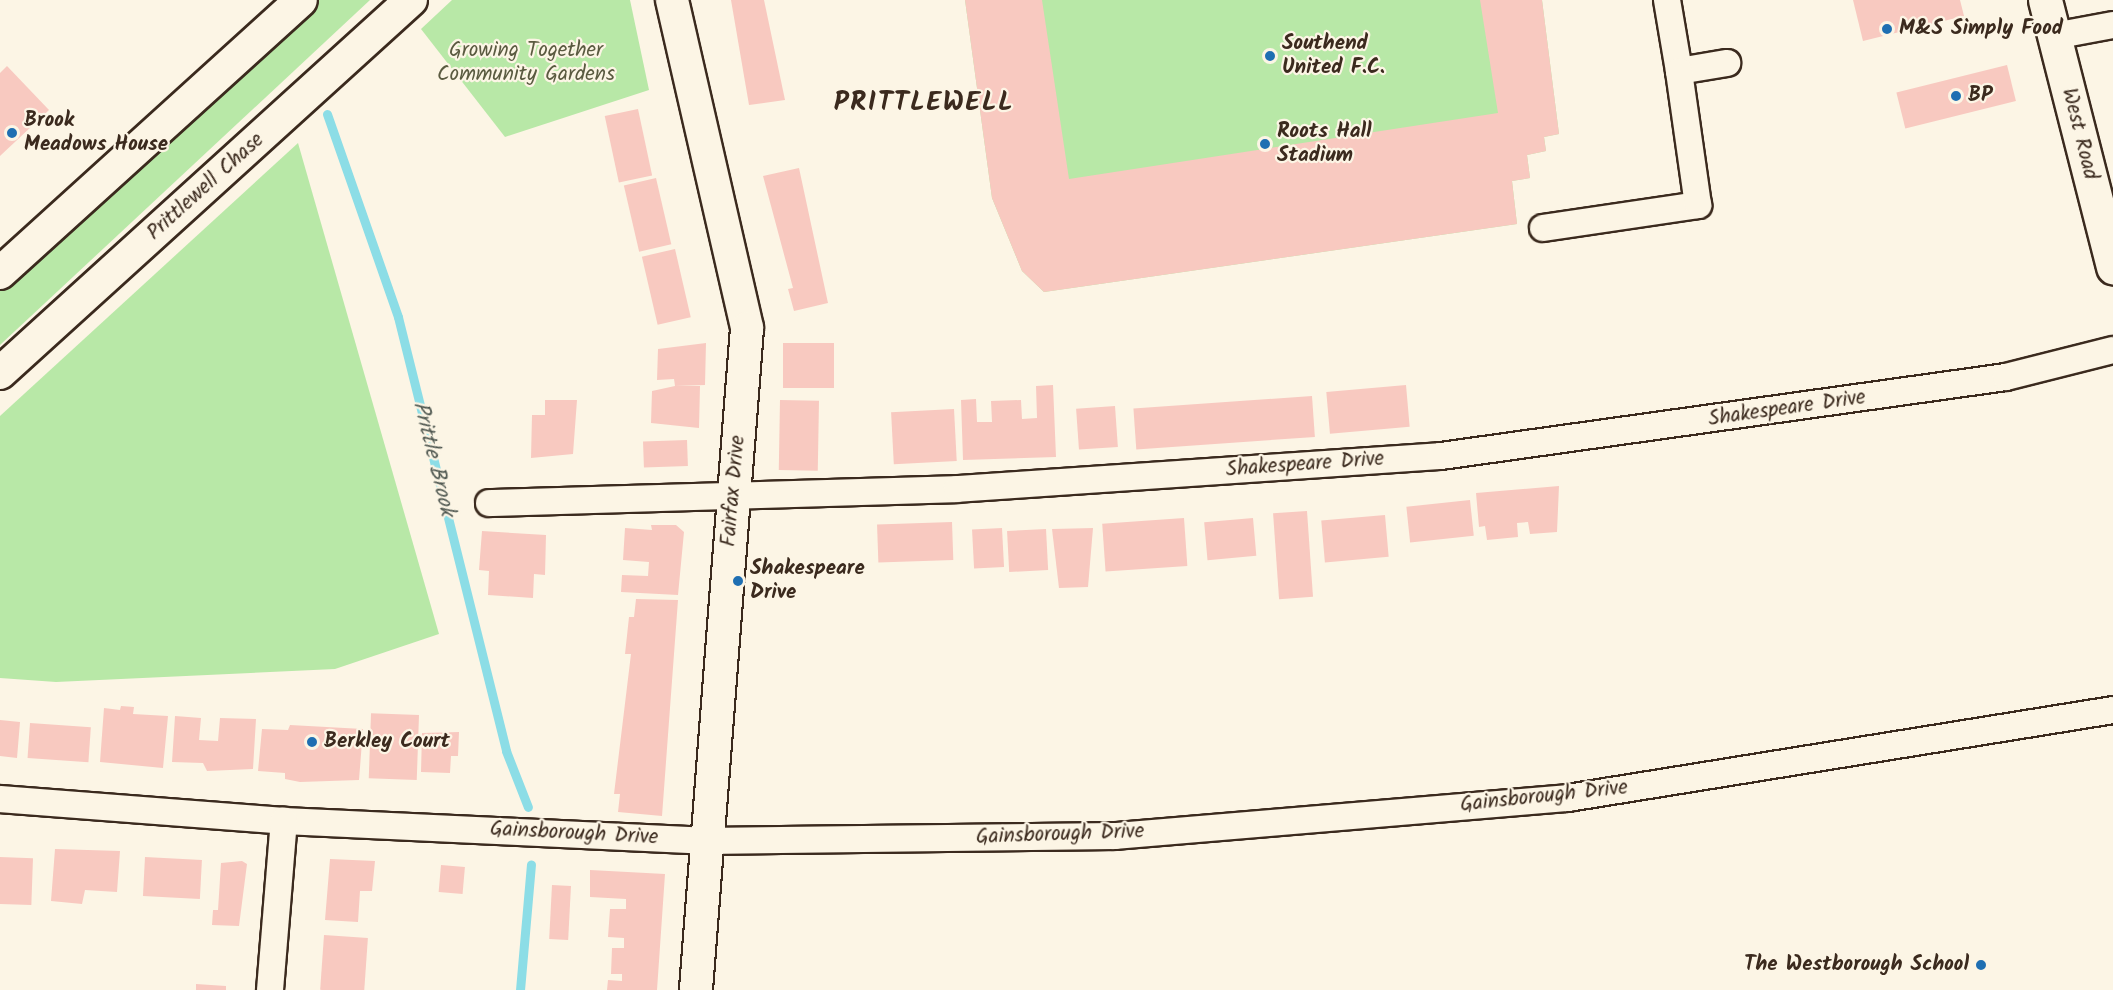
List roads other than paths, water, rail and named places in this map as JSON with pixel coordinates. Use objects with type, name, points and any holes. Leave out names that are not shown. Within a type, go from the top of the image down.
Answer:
[{"type":"main road","name":"West Road","points":[[2045,0],[2113,267]]},
{"type":"street","points":[[0,273],[301,0]]},
{"type":"street","name":"Prittlewell Chase","points":[[0,373],[411,0]]},
{"type":"street","name":"Fairfax Drive","points":[[672,0],[747,328],[705,841],[696,990]]},
{"type":"street","points":[[1543,228],[1698,206],[1667,0]]},
{"type":"street","points":[[2054,36],[2113,25]]},
{"type":"street","points":[[1679,71],[1727,63]]},
{"type":"street","name":"Shakespeare Drive","points":[[489,503],[732,499],[957,489],[1441,456],[2006,377],[2113,350]]},
{"type":"street","name":"Gainsborough Drive","points":[[0,798],[284,821],[705,841],[1115,836],[1568,798],[2113,710]]},
{"type":"street","points":[[270,990],[284,821]]},
{"type":"waterway","name":"Prittle Brook","points":[[327,114],[398,317],[506,751],[528,807]]},
{"type":"waterway","name":"Prittle Brook","points":[[520,990],[531,864]]},
{"type":"place","name":"M&S Simply Food","points":[[1887,29]]},
{"type":"place","name":"Southend United F.C.","points":[[1270,56]]},
{"type":"place","name":"BP","points":[[1956,96]]},
{"type":"place","name":"Brook Meadows House","points":[[12,133]]},
{"type":"place","name":"Roots Hall Stadium","points":[[1265,144]]},
{"type":"place","name":"Shakespeare Drive","points":[[738,581]]},
{"type":"place","name":"Berkley Court","points":[[312,742]]},
{"type":"place","name":"The Westborough School","points":[[1981,965]]},
{"type":"district","name":"PRITTLEWELL","points":[[924,103]]},
{"type":"park label","name":"Growing Together Community Gardens","points":[[526,63]]}]
